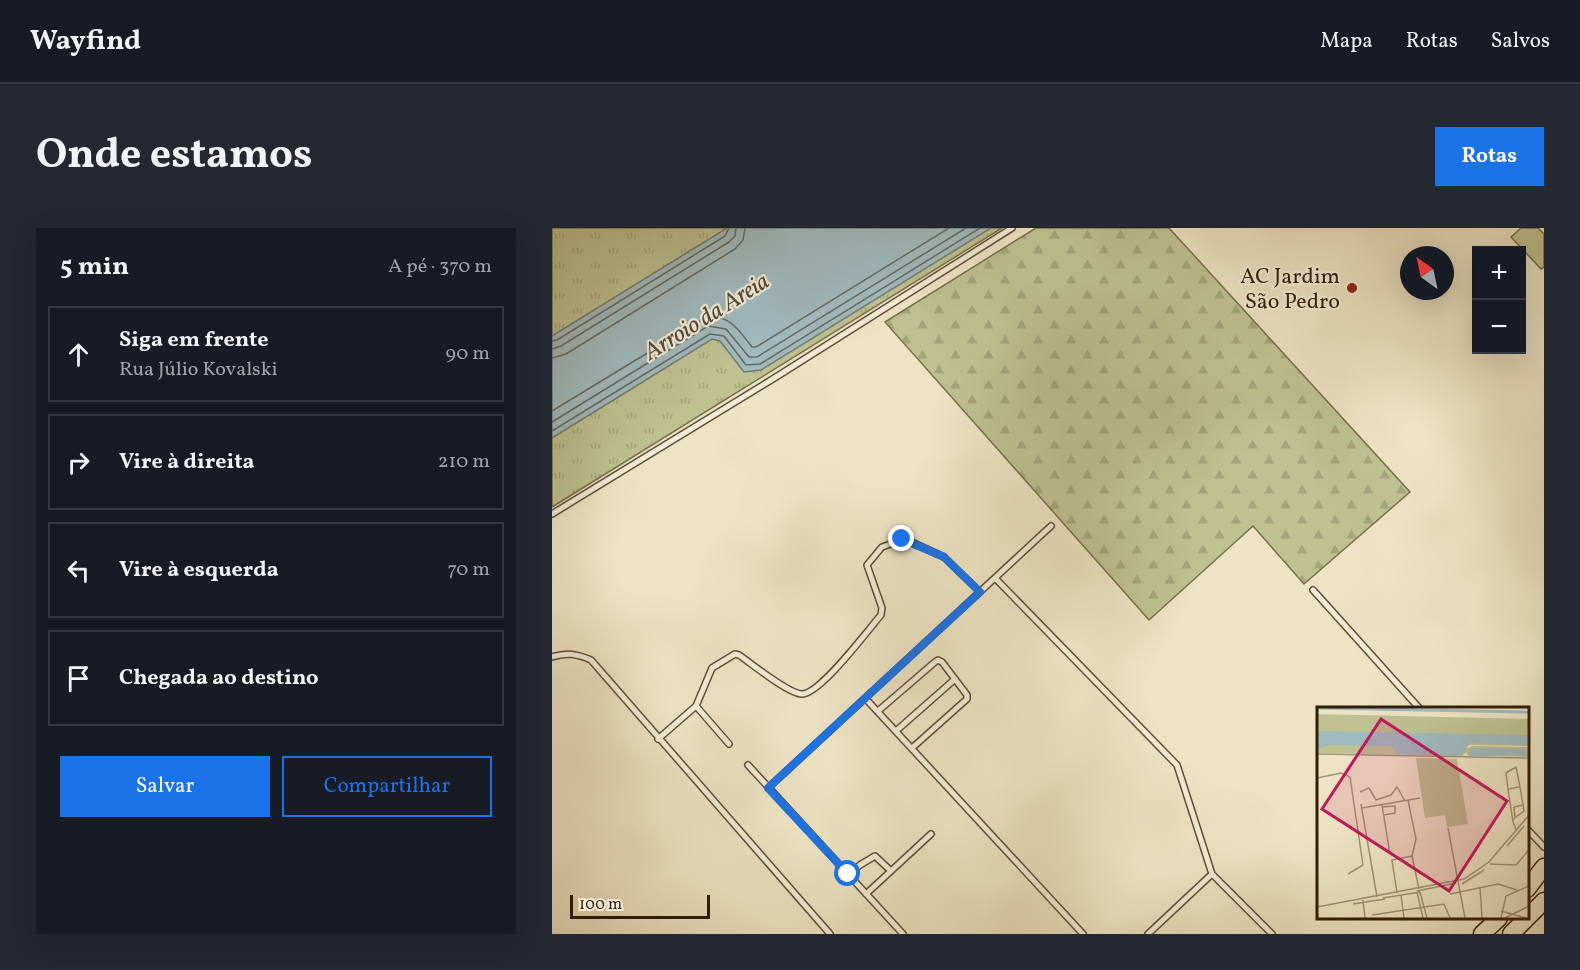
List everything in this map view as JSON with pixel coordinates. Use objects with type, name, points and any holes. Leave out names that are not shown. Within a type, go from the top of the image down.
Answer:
[{"type":"main road","points":[[1529,886],[1544,867]]},
{"type":"main road","points":[[1529,917],[1544,902]]},
{"type":"main road","points":[[1482,934],[1498,919]]},
{"type":"main road","points":[[1511,934],[1526,919]]},
{"type":"lane","points":[[552,514],[786,371],[1012,228]]},
{"type":"lane","points":[[768,788],[1051,526]]},
{"type":"lane","points":[[658,739],[696,706],[712,668],[735,654],[791,691],[801,694],[815,689],[848,655],[881,615],[882,608],[867,565],[882,547],[905,539],[944,557],[980,592]]},
{"type":"lane","points":[[995,578],[1177,765],[1212,874],[1272,934]]},
{"type":"lane","points":[[1313,590],[1418,707]]},
{"type":"lane","points":[[552,657],[566,653],[591,660],[830,934]]},
{"type":"lane","points":[[878,711],[936,661],[942,662],[967,694],[967,699],[912,748]]},
{"type":"lane","points":[[896,731],[955,679]]},
{"type":"lane","points":[[865,698],[1083,934]]},
{"type":"lane","points":[[696,706],[729,744]]},
{"type":"lane","points":[[748,765],[903,934]]},
{"type":"lane","points":[[1529,831],[1544,848]]},
{"type":"lane","points":[[866,894],[931,834]]},
{"type":"lane","points":[[848,874],[875,856],[891,871]]},
{"type":"lane","points":[[1148,934],[1212,874]]},
{"type":"lane","points":[[1529,895],[1544,877]]},
{"type":"lane","points":[[1529,909],[1544,895]]},
{"type":"lane","points":[[1490,934],[1506,919]]},
{"type":"lane","points":[[1504,934],[1520,919]]},
{"type":"green space","points":[[552,228],[1002,228],[552,507]]},
{"type":"green space","points":[[1036,228],[1169,228],[1410,492],[1304,584],[1253,526],[1149,620],[885,322]]},
{"type":"green space","points":[[1521,228],[1538,228],[1544,234],[1544,267],[1541,269],[1526,253],[1526,246],[1519,246],[1511,237]]},
{"type":"water","name":"Arroio da Areia","points":[[727,228],[991,228],[761,370],[744,372],[720,341],[712,339],[552,438],[552,336]]},
{"type":"place","name":"AC Jardim São Pedro","points":[[1352,288]]},
{"type":"route","points":[[848,874],[768,788],[980,592],[944,557],[902,539]]}]
